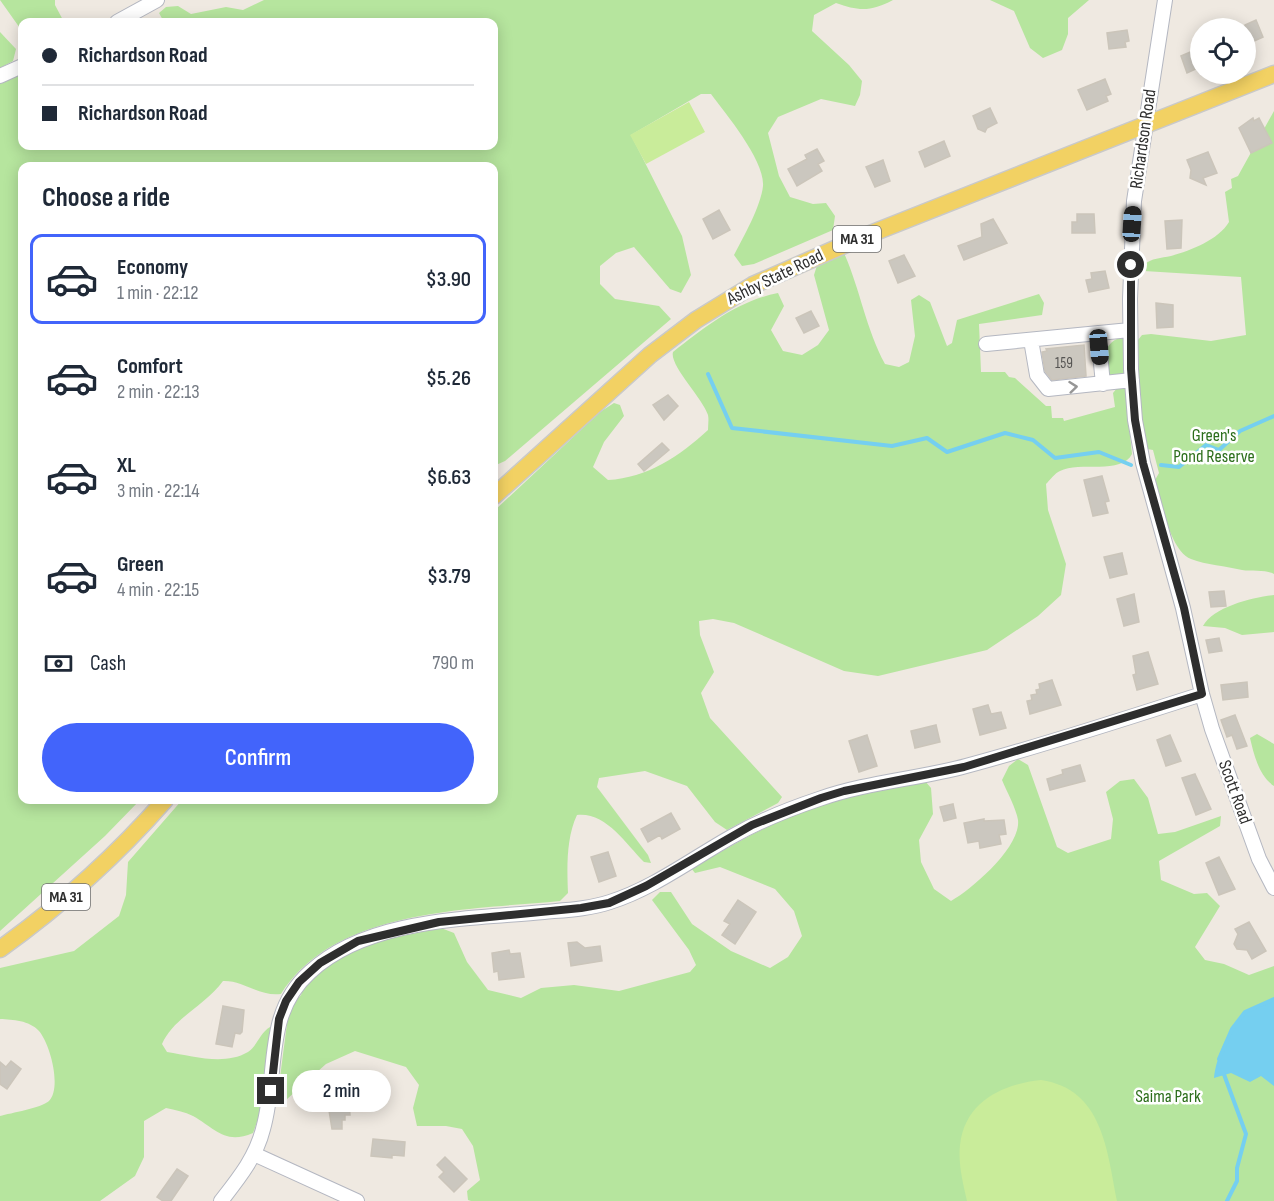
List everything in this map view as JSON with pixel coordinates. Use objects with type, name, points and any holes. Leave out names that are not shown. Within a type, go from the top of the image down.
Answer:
[{"type":"main road","name":"Ashby State Road","points":[[498,492],[650,355],[696,320],[753,285],[852,241],[1274,74]]},
{"type":"main road","name":"MA 31","points":[[0,949],[80,885],[128,840],[161,804]]},
{"type":"street","points":[[124,18],[157,0]]},
{"type":"street","name":"Richardson Road","points":[[1165,0],[1134,201],[1130,330],[1132,380],[1135,420],[1143,463],[1184,608],[1202,694]]},
{"type":"street","points":[[0,76],[18,68]]},
{"type":"street","points":[[986,344],[1130,330]]},
{"type":"street","points":[[1098,333],[1103,384]]},
{"type":"street","points":[[1031,340],[1037,375],[1048,389],[1132,380]]},
{"type":"street","points":[[221,1201],[254,1154],[267,1114],[278,1026],[286,1001],[309,972],[330,956],[350,945],[370,937],[439,922],[581,908],[609,903],[646,886],[752,825],[821,798],[844,791],[964,767],[1202,694]]},
{"type":"street","name":"Scott Road","points":[[1202,694],[1212,729],[1259,859],[1274,888]]},
{"type":"street","points":[[254,1154],[357,1201]]},
{"type":"green space","points":[[0,0],[55,0],[62,18],[18,18],[18,25]]},
{"type":"green space","points":[[264,0],[893,0],[878,7],[864,9],[836,3],[814,15],[812,31],[849,65],[862,81],[860,95],[855,106],[821,99],[778,117],[768,133],[779,176],[790,197],[813,204],[826,203],[835,216],[833,230],[754,264],[742,266],[734,255],[759,203],[763,186],[762,176],[758,164],[735,125],[711,94],[701,94],[631,135],[682,236],[691,275],[681,293],[670,289],[634,247],[616,253],[600,266],[600,284],[615,299],[659,306],[671,319],[505,461],[498,464],[498,162],[18,162],[18,804],[136,804],[105,836],[0,931],[0,82],[18,74],[18,150],[498,150],[498,18],[162,18],[159,13],[166,7],[178,6],[191,14],[226,7],[243,10]]},
{"type":"green space","points":[[990,0],[1089,0],[1068,18],[1068,34],[1062,50],[1043,58],[1030,48],[1014,11]]},
{"type":"green space","points":[[0,32],[16,49],[13,61],[0,68]]},
{"type":"green space","points":[[689,102],[705,132],[646,164],[630,135]]},
{"type":"green space","name":"Green's Pond Reserve","points":[[1274,111],[1274,574],[1197,561],[1183,554],[1177,546],[1167,524],[1155,480],[1159,473],[1153,450],[1147,449],[1140,411],[1138,340],[1142,335],[1151,334],[1211,341],[1246,335],[1241,277],[1144,271],[1143,265],[1196,247],[1211,239],[1224,228],[1229,222],[1225,192],[1232,188],[1231,179],[1238,176]]},
{"type":"green space","points":[[844,253],[878,351],[885,364],[899,367],[909,362],[915,336],[911,300],[919,295],[930,302],[947,346],[952,343],[957,320],[1039,294],[1044,303],[1042,315],[979,324],[981,372],[1005,372],[1046,406],[1051,406],[1052,418],[1063,418],[1064,421],[1115,407],[1113,393],[1117,388],[1125,387],[1132,454],[1127,460],[1110,466],[1068,468],[1054,475],[1046,484],[1048,510],[1066,564],[1061,595],[1038,616],[987,650],[878,676],[844,671],[734,623],[713,619],[699,621],[700,635],[714,672],[701,693],[710,718],[782,797],[778,803],[727,830],[715,822],[687,786],[645,771],[599,778],[597,787],[648,855],[651,863],[644,862],[614,830],[597,818],[577,815],[569,843],[568,893],[560,901],[446,912],[369,929],[335,944],[305,966],[281,994],[266,993],[238,983],[223,981],[208,998],[174,1026],[162,1044],[167,1052],[208,1059],[229,1058],[248,1052],[270,1027],[272,1032],[266,1097],[253,1133],[235,1137],[221,1134],[193,1116],[166,1108],[144,1121],[144,1157],[135,1176],[100,1201],[0,1201],[0,1116],[45,1104],[53,1095],[54,1076],[47,1045],[39,1031],[26,1023],[0,1019],[0,968],[74,951],[119,916],[126,895],[128,862],[179,804],[498,804],[498,507],[600,412],[614,403],[620,405],[624,416],[604,442],[593,467],[608,480],[649,470],[686,448],[708,430],[708,417],[705,408],[676,365],[673,352],[709,324],[735,309],[778,293],[784,306],[771,330],[783,351],[802,355],[818,345],[829,330],[814,275],[819,259]]},
{"type":"green space","points":[[1117,339],[1124,339],[1124,374],[1113,376],[1108,374],[1106,354],[1109,345]]},
{"type":"green space","points":[[1274,595],[1274,632],[1242,635],[1225,628],[1203,626],[1215,613],[1224,608],[1255,598]]},
{"type":"green space","points":[[1257,734],[1274,744],[1274,786],[1264,777],[1255,758],[1250,738]]},
{"type":"green space","name":"Saima Park","points":[[1018,759],[1028,765],[1057,847],[1068,853],[1111,839],[1113,819],[1106,792],[1120,781],[1134,779],[1148,798],[1158,834],[1175,832],[1221,816],[1220,826],[1159,861],[1161,880],[1194,894],[1207,893],[1220,906],[1195,947],[1205,960],[1224,964],[1249,975],[1274,966],[1274,1201],[471,1201],[468,1200],[467,1191],[480,1180],[473,1146],[462,1129],[446,1126],[417,1126],[413,1108],[419,1085],[406,1067],[355,1051],[326,1064],[286,1100],[278,1093],[289,1008],[301,995],[305,983],[332,959],[358,945],[441,928],[454,933],[467,962],[488,990],[521,998],[541,988],[574,985],[619,991],[690,972],[696,965],[689,950],[652,900],[660,892],[671,892],[692,924],[731,951],[770,968],[788,957],[802,936],[794,911],[775,889],[720,867],[695,873],[691,868],[753,834],[814,805],[925,781],[931,788],[933,814],[919,840],[921,862],[934,889],[951,901],[994,866],[1012,842],[1017,831],[1018,820],[1002,780],[1009,766]]},
{"type":"green space","points":[[1041,1080],[1062,1086],[1078,1096],[1090,1109],[1105,1143],[1117,1201],[967,1201],[961,1173],[960,1145],[969,1117],[978,1106],[1000,1091]]},
{"type":"water","points":[[1274,999],[1274,1086],[1261,1076],[1250,1082],[1231,1073],[1214,1078],[1224,1043],[1238,1019],[1250,1009]]},
{"type":"building","points":[[1256,20],[1263,37],[1256,40]]},
{"type":"building","points":[[1127,30],[1129,41],[1125,42],[1126,47],[1109,49],[1107,33]]},
{"type":"building","points":[[1190,52],[1190,72],[1187,73],[1181,56]]},
{"type":"building","points":[[1105,79],[1111,94],[1106,96],[1108,101],[1087,110],[1078,90]]},
{"type":"building","points":[[990,108],[997,123],[987,128],[985,132],[978,129],[973,116]]},
{"type":"building","points":[[1253,118],[1254,121],[1259,118],[1272,143],[1251,153],[1239,128]]},
{"type":"building","points":[[944,141],[950,156],[925,167],[919,152]]},
{"type":"building","points":[[817,149],[824,161],[818,164],[822,171],[797,186],[788,169],[807,159],[805,155]]},
{"type":"building","points":[[1208,152],[1217,173],[1203,178],[1206,185],[1190,178],[1191,170],[1187,160]]},
{"type":"building","points":[[883,160],[890,181],[875,187],[866,167]]},
{"type":"building","points":[[719,210],[730,230],[713,239],[703,219]]},
{"type":"building","points":[[1077,214],[1094,214],[1095,233],[1072,233],[1072,222],[1077,222]]},
{"type":"building","points":[[993,219],[1007,243],[964,260],[958,246],[982,237],[981,224]]},
{"type":"building","points":[[1182,220],[1181,248],[1167,249],[1165,221]]},
{"type":"building","points":[[904,255],[915,276],[898,283],[889,261]]},
{"type":"building","points":[[1105,271],[1109,288],[1089,292],[1086,280],[1092,279],[1091,273]]},
{"type":"building","points":[[1156,303],[1173,305],[1173,327],[1157,328]]},
{"type":"building","points":[[811,311],[819,326],[804,333],[796,318]]},
{"type":"building","points":[[1084,345],[1086,376],[1052,380],[1045,371],[1042,352],[1047,351],[1046,349]]},
{"type":"building","points":[[668,395],[678,406],[664,420],[653,405]]},
{"type":"building","points":[[662,443],[669,450],[644,471],[638,464]]},
{"type":"building","points":[[1102,476],[1109,501],[1105,502],[1108,513],[1093,516],[1084,480]]},
{"type":"building","points":[[1122,553],[1127,574],[1110,578],[1104,557]]},
{"type":"building","points":[[1224,591],[1226,606],[1211,607],[1209,592]]},
{"type":"building","points":[[1134,594],[1139,622],[1124,626],[1117,599]]},
{"type":"building","points":[[1219,638],[1222,651],[1209,653],[1206,640]]},
{"type":"building","points":[[1148,652],[1158,684],[1137,690],[1133,675],[1136,674],[1133,656]]},
{"type":"building","points":[[1052,680],[1061,705],[1030,714],[1027,701],[1032,700],[1031,695],[1037,694],[1036,690],[1040,689],[1039,684]]},
{"type":"building","points":[[1247,682],[1248,697],[1223,700],[1221,685]]},
{"type":"building","points":[[988,705],[991,714],[1001,712],[1006,728],[980,735],[973,709]]},
{"type":"building","points":[[1235,715],[1247,746],[1237,749],[1232,735],[1227,737],[1221,720]]},
{"type":"building","points":[[936,725],[940,742],[915,748],[911,731]]},
{"type":"building","points":[[867,735],[877,766],[859,772],[849,741]]},
{"type":"building","points":[[1170,735],[1181,761],[1166,766],[1157,740]]},
{"type":"building","points":[[1080,765],[1085,781],[1050,790],[1047,779],[1063,774],[1062,770]]},
{"type":"building","points":[[1195,774],[1211,809],[1196,815],[1182,778]]},
{"type":"building","points":[[953,804],[956,818],[944,821],[940,807]]},
{"type":"building","points":[[671,813],[680,829],[662,839],[660,835],[648,842],[641,829]]},
{"type":"building","points":[[984,819],[984,821],[1004,820],[1006,834],[999,835],[1001,844],[980,848],[979,841],[968,843],[964,823]]},
{"type":"building","points":[[608,852],[616,876],[599,882],[591,857]]},
{"type":"building","points":[[1219,857],[1235,889],[1219,895],[1206,863]]},
{"type":"building","points":[[738,900],[756,912],[735,944],[722,935],[730,924],[724,921]]},
{"type":"building","points":[[1249,922],[1266,951],[1252,959],[1247,950],[1237,949],[1234,944],[1238,934],[1235,929]]},
{"type":"building","points":[[577,942],[585,948],[600,946],[602,961],[571,966],[568,943]]},
{"type":"building","points":[[509,950],[510,954],[520,953],[524,977],[499,980],[498,971],[494,972],[492,953]]},
{"type":"building","points":[[223,1006],[244,1010],[242,1032],[235,1033],[232,1047],[216,1044]]},
{"type":"building","points":[[11,1061],[21,1069],[7,1089],[0,1084],[0,1062],[6,1067]]},
{"type":"building","points":[[331,1086],[342,1086],[345,1102],[349,1102],[350,1115],[345,1115],[345,1120],[342,1120],[342,1129],[332,1129],[328,1104]]},
{"type":"building","points":[[373,1139],[405,1142],[404,1156],[392,1155],[392,1158],[371,1156]]},
{"type":"building","points":[[445,1157],[467,1179],[454,1192],[439,1177],[444,1172],[437,1165]]},
{"type":"building","points":[[177,1169],[188,1176],[171,1201],[163,1201],[157,1197]]},
{"type":"waterway","points":[[708,374],[732,428],[892,446],[927,438],[947,452],[1005,433],[1033,440],[1055,458],[1099,452],[1131,465]]},
{"type":"waterway","points":[[1161,465],[1179,467],[1206,445],[1219,450],[1240,431],[1274,416]]},
{"type":"waterway","points":[[1219,1059],[1232,1029],[1245,1012],[1274,999]]},
{"type":"waterway","points":[[1222,1069],[1246,1134],[1237,1168],[1237,1181],[1227,1201]]},
{"type":"route","points":[[271,1091],[279,1019],[291,992],[320,963],[358,941],[439,922],[581,908],[609,903],[646,886],[752,825],[821,798],[844,791],[964,767],[1202,694],[1184,608],[1143,463],[1135,420],[1131,369],[1131,265]]}]
